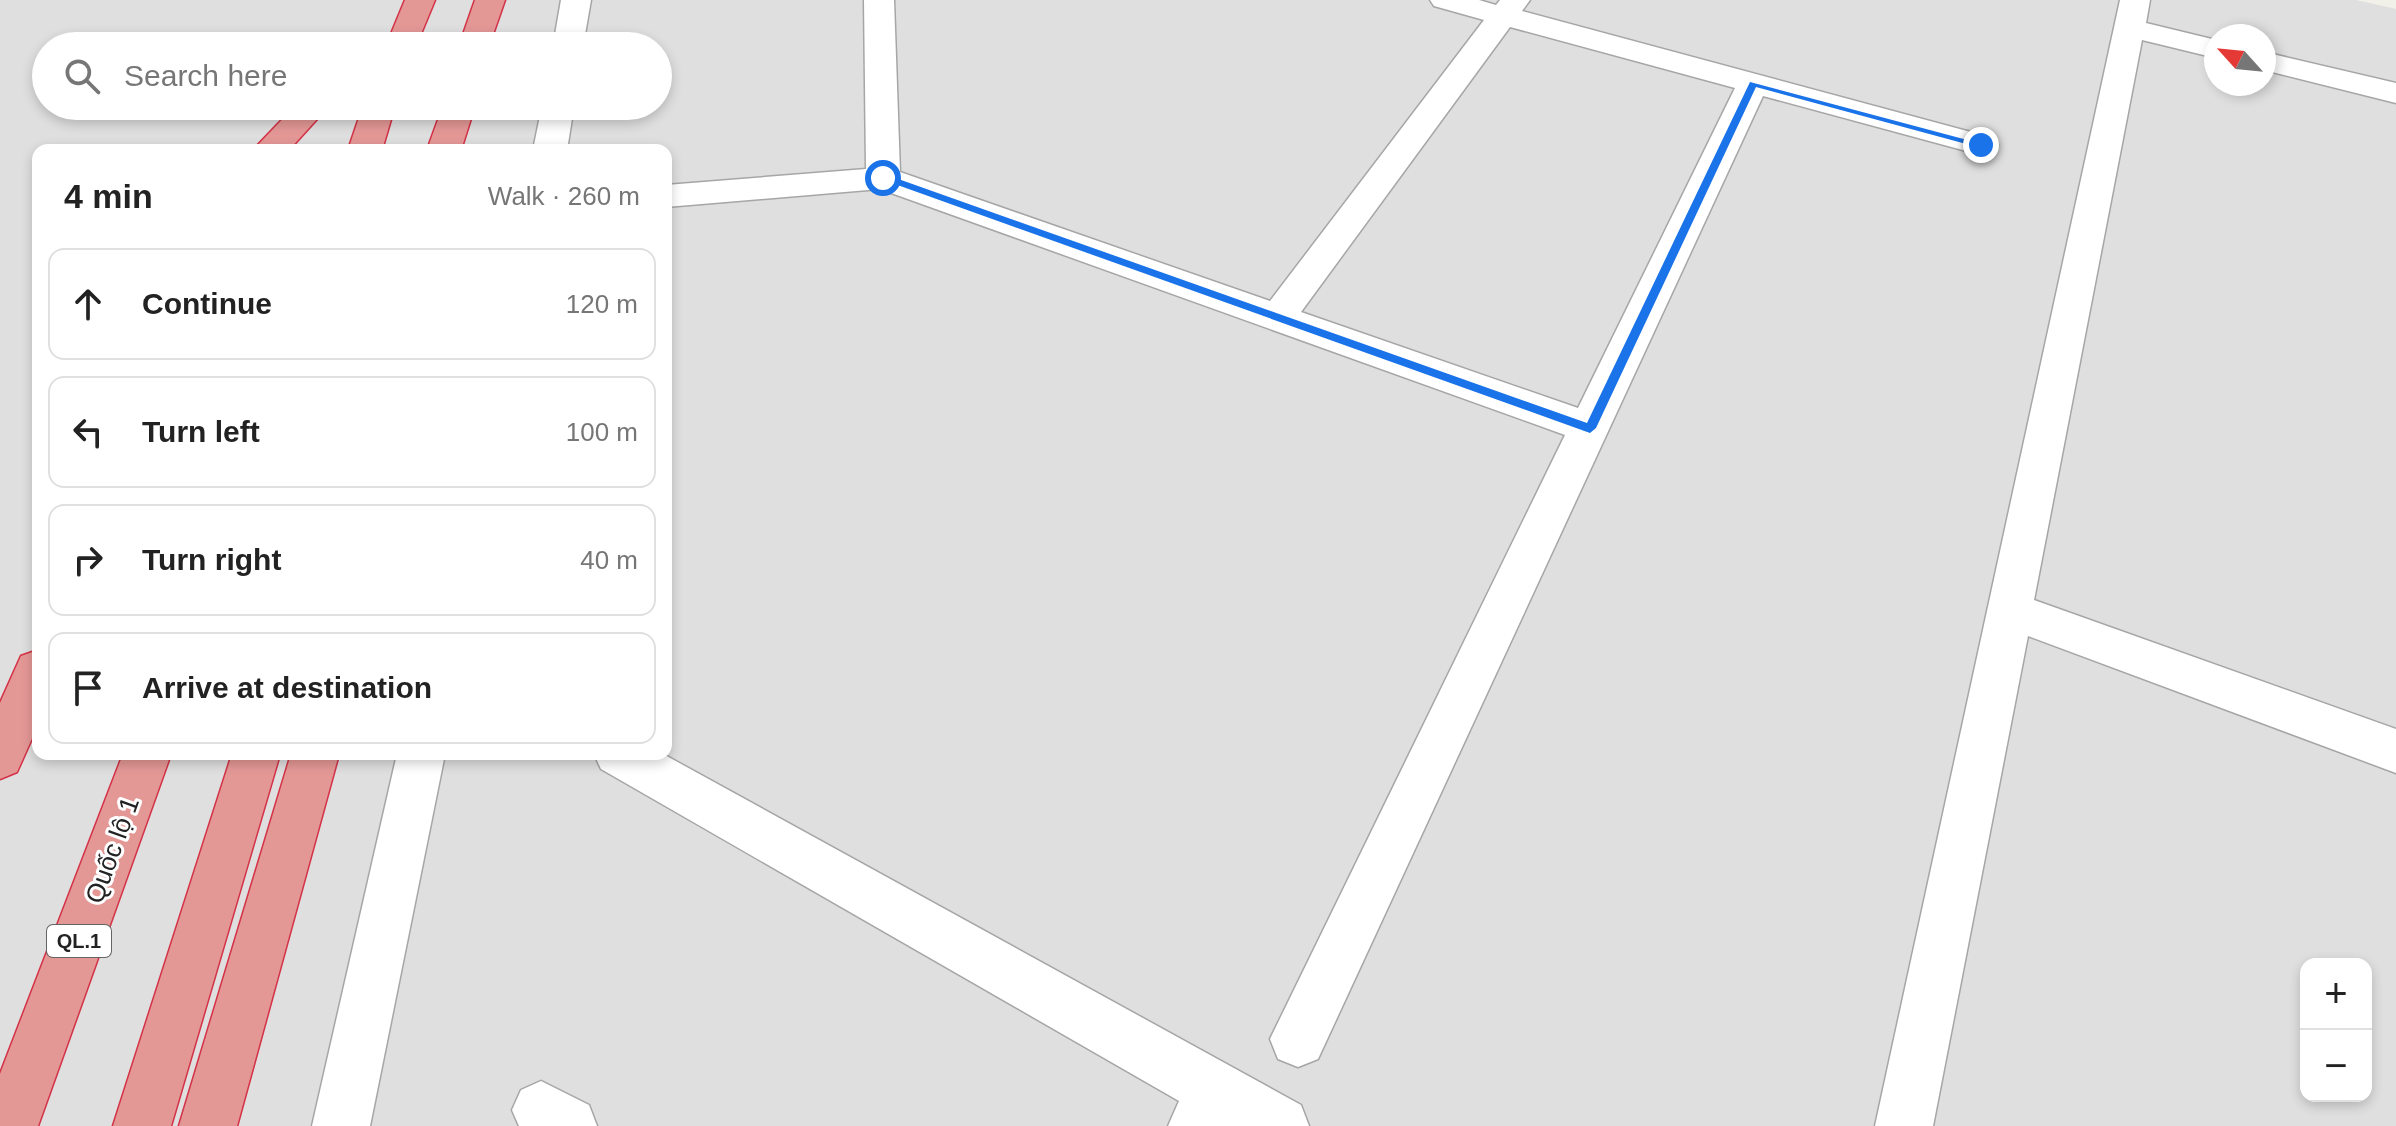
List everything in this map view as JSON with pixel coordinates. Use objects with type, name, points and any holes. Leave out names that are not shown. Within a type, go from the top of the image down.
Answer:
[{"type":"highway","points":[[407,32],[420,0]]},
{"type":"highway","points":[[479,32],[490,0]]},
{"type":"highway","points":[[276,144],[299,120]]},
{"type":"highway","points":[[367,144],[375,120]]},
{"type":"highway","points":[[446,144],[454,120]]},
{"type":"highway","points":[[0,757],[32,684]]},
{"type":"highway","name":"Quốc lộ 1","points":[[9,1126],[145,760]]},
{"type":"highway","points":[[142,1126],[254,760]]},
{"type":"highway","points":[[208,1126],[313,760]]},
{"type":"street","points":[[570,32],[576,0]]},
{"type":"street","points":[[879,0],[883,178]]},
{"type":"street","points":[[1445,0],[1509,8],[1753,84],[1981,145]]},
{"type":"street","points":[[1277,318],[1509,8]]},
{"type":"street","points":[[1904,1126],[2133,14],[2204,44]]},
{"type":"street","points":[[2276,64],[2396,93]]},
{"type":"street","points":[[1298,1039],[1753,84]]},
{"type":"street","points":[[551,144],[555,120]]},
{"type":"street","points":[[672,196],[883,178],[1590,428]]},
{"type":"street","points":[[2010,610],[2396,751]]},
{"type":"street","points":[[341,1126],[420,760]]},
{"type":"street","points":[[628,760],[1207,1108],[1280,1126]]},
{"type":"shaded area","points":[[0,0],[2356,0],[2396,9],[2396,1126],[0,1126]]},
{"type":"route","points":[[883,178],[1590,428],[1753,84],[1981,145]]}]
